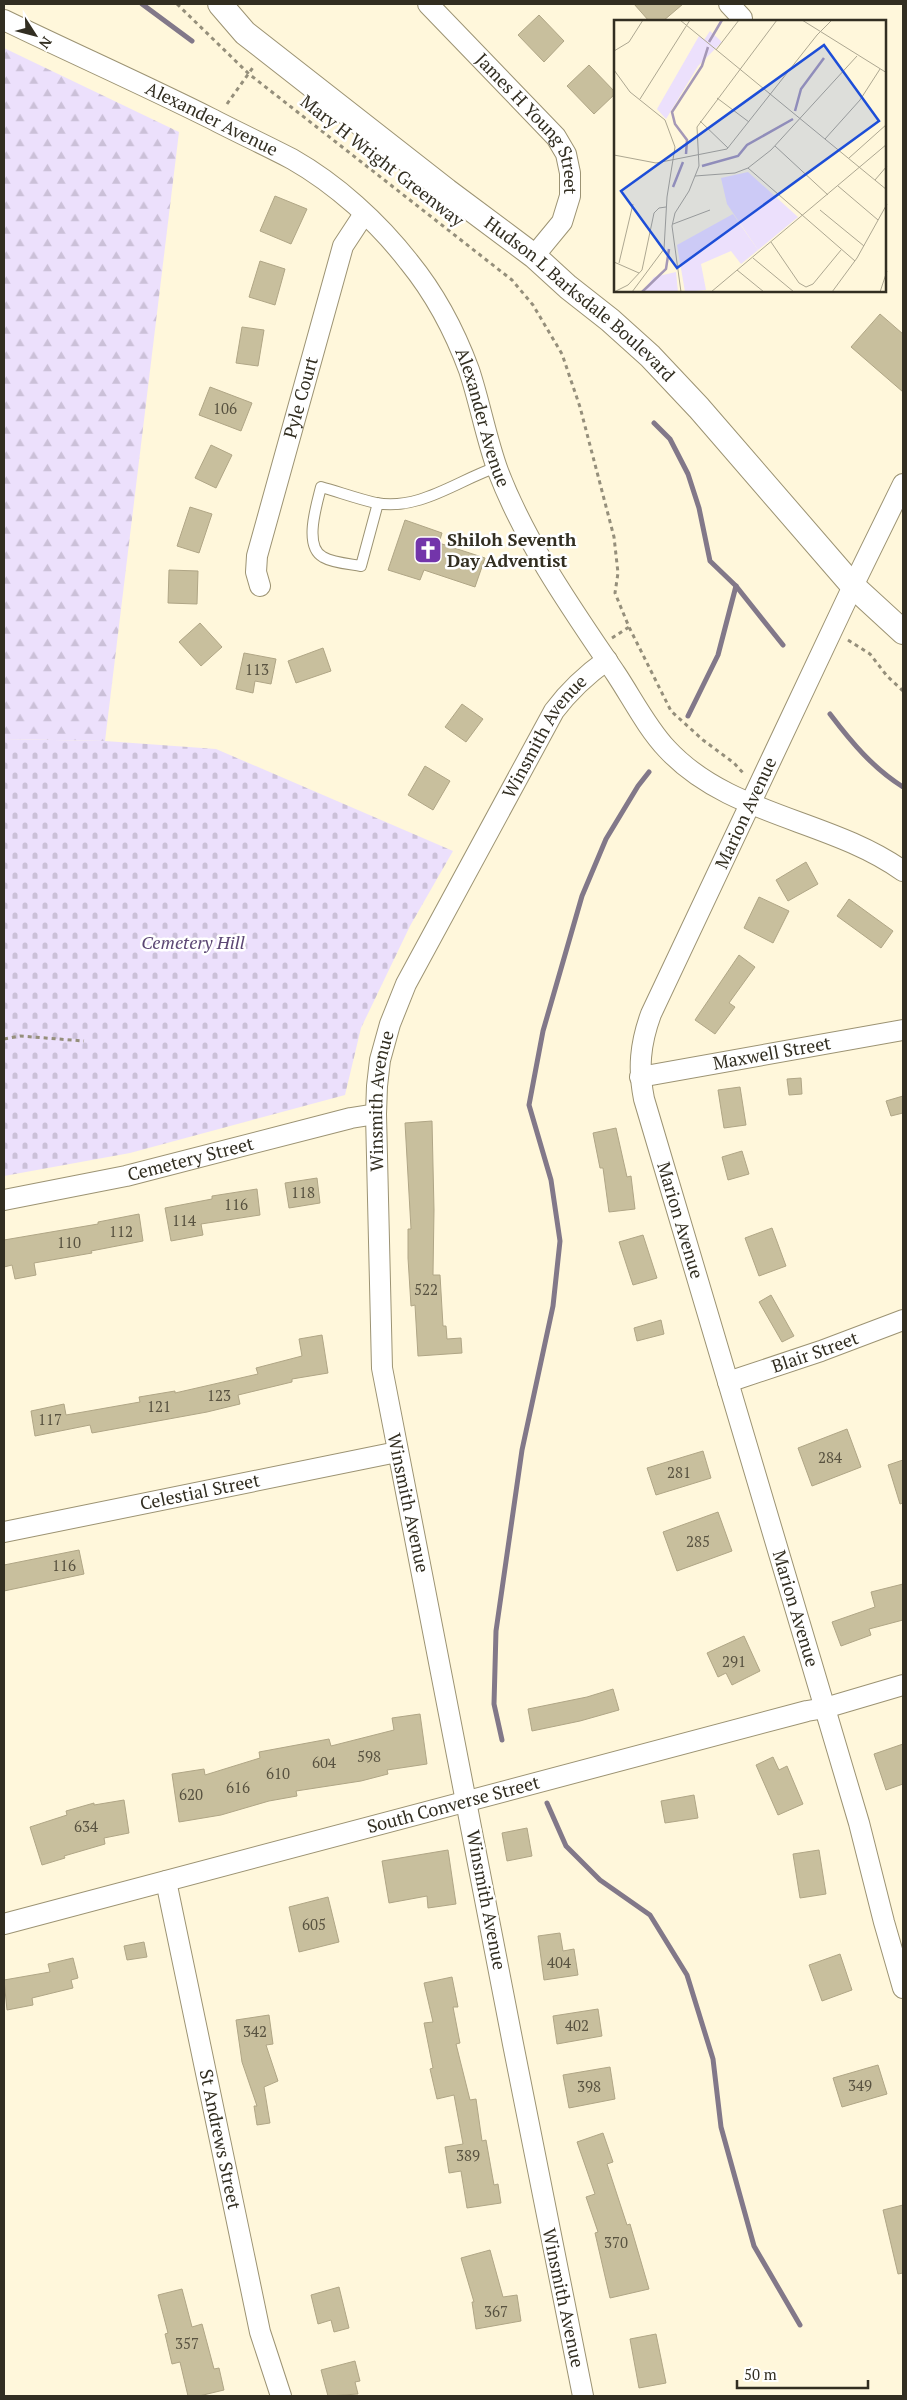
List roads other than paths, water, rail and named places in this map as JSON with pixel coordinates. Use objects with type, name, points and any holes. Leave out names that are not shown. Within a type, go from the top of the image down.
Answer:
[{"type":"street","name":"Hudson L Barksdale Boulevard","points":[[220,4],[245,33],[446,191],[534,256],[650,356],[699,408],[853,586],[903,632]]},
{"type":"street","name":"James H Young Street","points":[[428,4],[556,137],[566,154],[570,173],[570,196],[562,222],[534,256]]},
{"type":"street","name":"Alexander Avenue","points":[[4,20],[181,104],[294,161],[330,186],[364,214],[410,263],[434,297],[453,333],[469,371],[497,467],[527,535],[666,748],[702,778],[722,791],[750,804],[836,835],[872,851],[903,871]]},
{"type":"street","name":"Pyle Court","points":[[260,586],[256,572],[260,547],[343,246],[364,214]]},
{"type":"street","name":"Marion Avenue","points":[[903,484],[853,586],[652,1014],[642,1045],[640,1078],[644,1099],[825,1708],[903,1988]]},
{"type":"street","name":"Winsmith Avenue","points":[[583,2396],[516,2063],[418,1545],[397,1452],[382,1368],[376,1114],[380,1060],[390,1024],[406,984],[554,711],[583,678],[607,660]]},
{"type":"street","name":"Maxwell Street","points":[[640,1078],[903,1030]]},
{"type":"street","name":"Cemetery Street","points":[[4,1200],[126,1176],[350,1118],[376,1114]]},
{"type":"street","name":"Blair Street","points":[[728,1382],[821,1351],[903,1320]]},
{"type":"street","name":"Celestial Street","points":[[4,1532],[397,1452]]},
{"type":"street","name":"South Converse Street","points":[[4,1924],[807,1711],[825,1708],[903,1685]]},
{"type":"street","name":"St Andrews Street","points":[[166,1881],[260,2332],[281,2396]]},
{"type":"lane","points":[[378,503],[361,566],[322,557],[316,550],[312,523],[321,487],[378,503],[405,503],[437,494],[497,467]]},
{"type":"waterway","points":[[142,4],[192,41]]},
{"type":"waterway","points":[[654,423],[670,439],[688,474],[699,508],[710,561],[736,586],[783,645]]},
{"type":"waterway","points":[[688,716],[718,655],[736,586]]},
{"type":"waterway","points":[[830,714],[864,754],[882,772],[903,787]]},
{"type":"waterway","points":[[502,1740],[494,1704],[496,1631],[522,1450],[553,1306],[560,1241],[551,1180],[529,1105],[543,1031],[582,896],[606,839],[638,786],[649,772]]},
{"type":"waterway","points":[[547,1803],[566,1846],[600,1880],[650,1915],[687,1975],[713,2059],[721,2127],[754,2246],[800,2325]]},
{"type":"place","name":"Shiloh Seventh Day Adventist","points":[[428,550]]},
{"type":"park label","name":"Cemetery Hill","points":[[193,943]]}]
